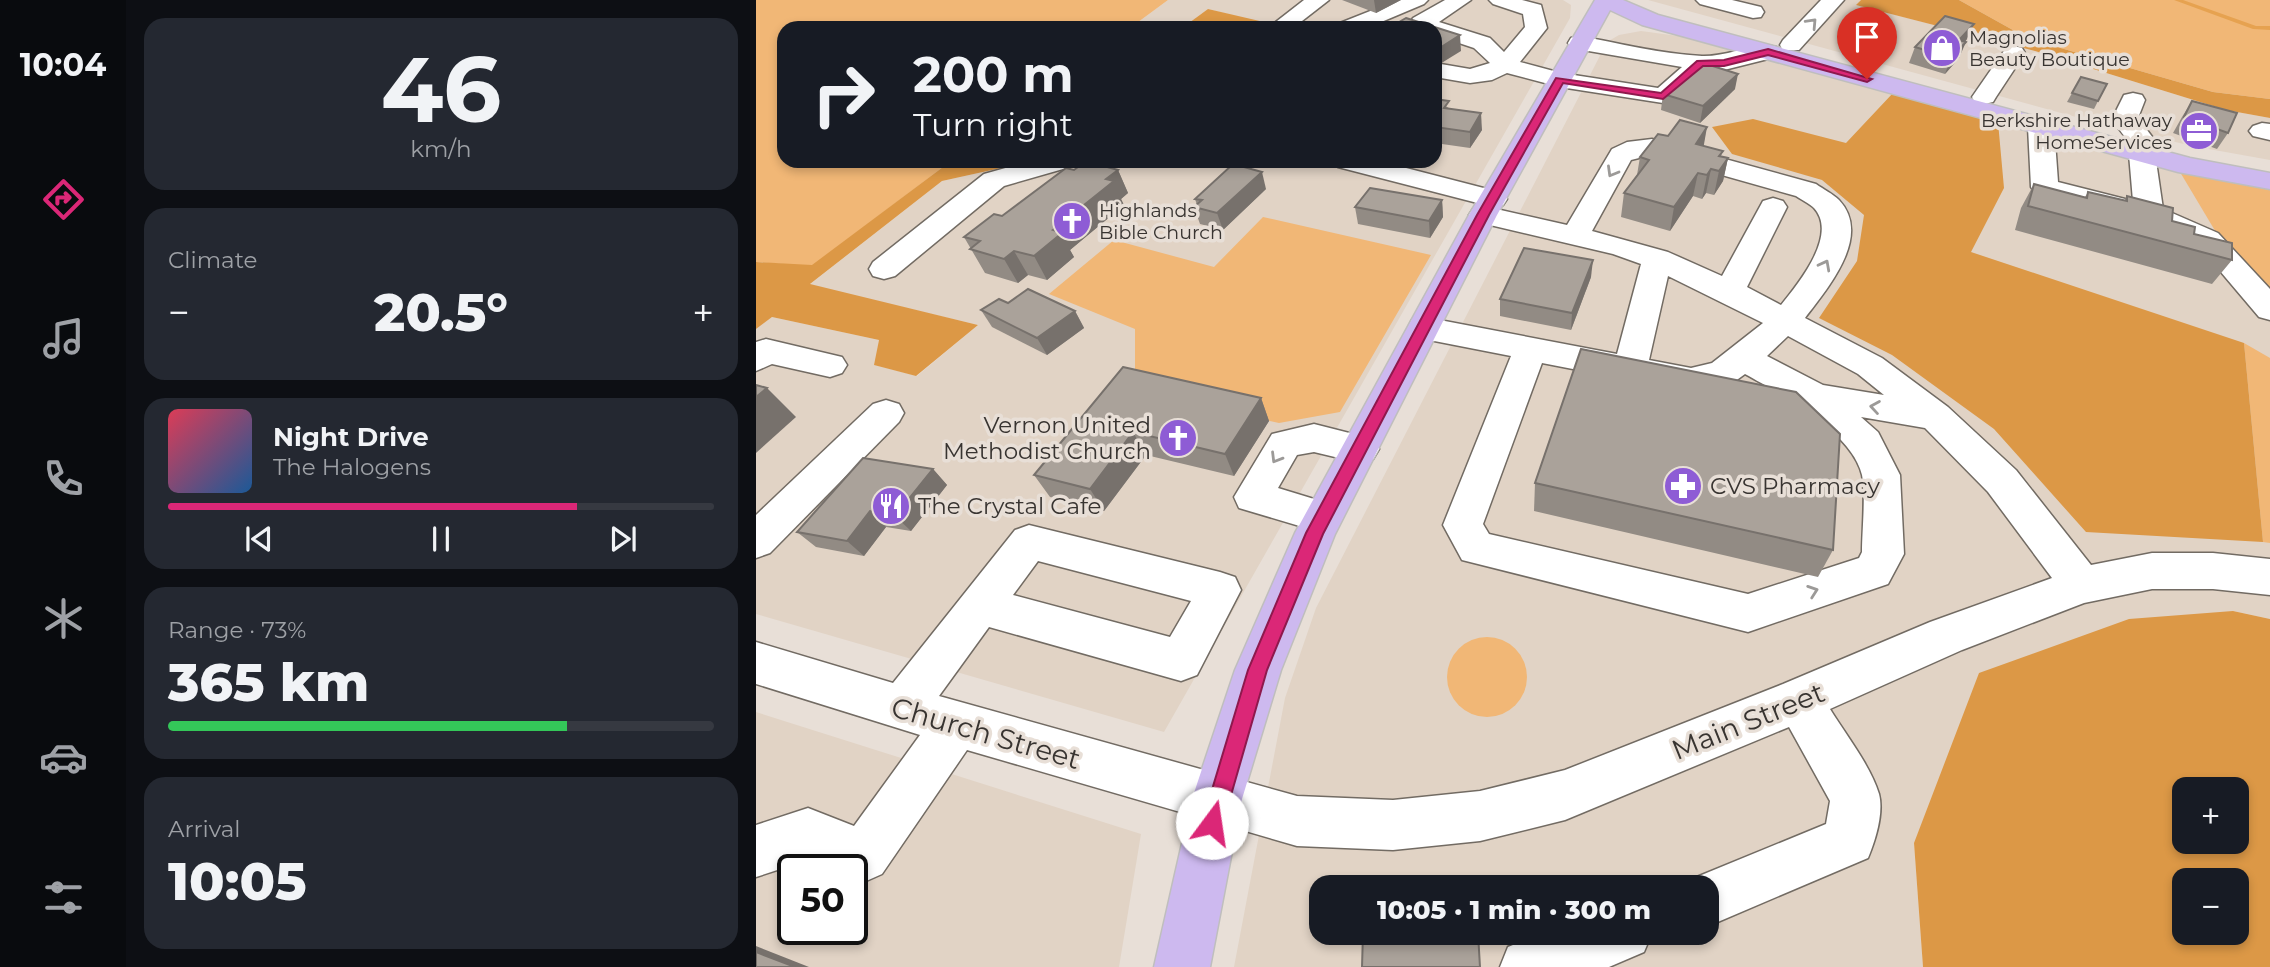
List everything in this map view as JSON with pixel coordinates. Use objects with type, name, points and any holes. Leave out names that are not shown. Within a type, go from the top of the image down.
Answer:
[{"type":"main road","points":[[1595,18],[1661,10],[1984,97],[2141,146],[2188,166],[2270,181]]},
{"type":"main road","points":[[1595,18],[1650,20],[2041,127],[2270,166]]},
{"type":"main road","points":[[1182,967],[1217,799],[1258,670],[1324,517],[1488,207],[1595,18]]},
{"type":"street","points":[[1289,21],[1318,0]]},
{"type":"street","points":[[1365,21],[1417,0]]},
{"type":"street","points":[[1420,21],[1460,0]]},
{"type":"street","points":[[1500,0],[1533,10],[1536,28]]},
{"type":"street","points":[[1707,0],[1759,6]]},
{"type":"street","points":[[1791,45],[1833,0]]},
{"type":"street","points":[[1734,30],[1759,6]]},
{"type":"street","points":[[1442,72],[1463,78],[1493,73],[1506,66],[1536,28],[1595,18],[1668,58],[1700,63],[1724,63],[1768,52]]},
{"type":"street","points":[[1668,58],[1695,32]]},
{"type":"street","points":[[1442,33],[1482,43],[1506,66],[1560,80],[1663,96],[1700,63]]},
{"type":"street","points":[[1984,97],[2014,53]]},
{"type":"street","points":[[2133,100],[2124,119],[2141,146],[2149,214]]},
{"type":"street","points":[[2041,127],[2045,187],[2149,214],[2208,239],[2270,309]]},
{"type":"street","points":[[1424,328],[1690,380],[1722,373],[1786,320],[1816,282],[1834,247],[1836,223],[1828,205],[1806,190],[1663,150],[1636,148],[1621,155],[1575,236]]},
{"type":"street","points":[[884,269],[994,180],[1036,168]]},
{"type":"street","points":[[1368,168],[1575,236],[1657,259],[1729,291],[1871,366],[1935,416],[2002,481],[2082,585]]},
{"type":"street","points":[[1729,291],[1773,207]]},
{"type":"street","points":[[1630,369],[1657,259]]},
{"type":"street","points":[[1530,350],[1463,524],[1476,548],[1748,613],[1872,571],[1883,554],[1881,475],[1865,442],[1815,397],[1743,358]]},
{"type":"street","points":[[756,359],[766,351],[831,365]]},
{"type":"street","points":[[1815,397],[1935,416]]},
{"type":"street","points":[[756,541],[886,413]]},
{"type":"street","points":[[1324,517],[1252,497],[1285,444],[1314,438],[1360,449]]},
{"type":"street","points":[[902,708],[1029,542],[1220,590],[1181,660],[981,606]]},
{"type":"street","name":"Main Street","points":[[1217,799],[1297,821],[1393,825],[1480,816],[1565,794],[1800,701],[1946,636],[2082,585],[2152,571],[2213,571],[2270,577]]},
{"type":"street","name":"Church Street","points":[[756,663],[1217,799]]},
{"type":"street","points":[[1719,895],[1850,840],[1855,797],[1800,701]]},
{"type":"street","points":[[756,851],[808,834],[864,856],[957,724]]},
{"type":"street","points":[[1528,967],[1559,960],[1596,945]]},
{"type":"shaded area","points":[[756,0],[1168,0],[1140,21],[777,21],[777,168],[942,168],[812,266],[756,262]]},
{"type":"shaded area","points":[[1168,0],[1563,0],[1571,5],[1570,18],[1164,732],[756,614],[756,329],[772,317],[879,340],[875,365],[917,376],[978,325],[809,285],[942,181],[1001,168],[1442,168],[1442,21],[1255,21],[1208,9],[1192,21],[1140,21]]},
{"type":"shaded area","points":[[1648,0],[1861,0],[1857,5],[2035,51],[2226,110],[2270,118],[2270,160],[2192,146],[2105,125]]},
{"type":"shaded area","points":[[1861,0],[1959,0],[2029,39],[2213,92],[2270,99],[2270,118],[2226,110],[2035,51],[1856,5]]},
{"type":"shaded area","points":[[1959,0],[2270,0],[2270,99],[2213,92],[2029,39]]},
{"type":"shaded area","points":[[1208,9],[1260,21],[1192,21]]},
{"type":"shaded area","points":[[1641,31],[1700,39],[2270,188],[2270,619],[2233,611],[1914,843],[1923,967],[1234,967],[1285,698],[1316,608],[1607,42],[1619,35]]},
{"type":"shaded area","points":[[1893,93],[1998,122],[2004,188],[1971,252],[2244,343],[2263,542],[2086,532],[1994,429],[1892,355],[1819,318],[1857,261],[1864,215],[1822,180],[1732,154],[1712,127],[1753,119],[1846,143]]},
{"type":"shaded area","points":[[942,168],[1001,168],[942,181],[810,284],[978,325],[916,376],[874,365],[879,340],[772,317],[756,329],[756,262],[812,265]]},
{"type":"shaded area","points":[[2180,172],[2270,188],[2270,294],[2217,234]]},
{"type":"shaded area","points":[[1263,217],[1431,255],[1340,412],[1279,423],[1135,390],[1135,329],[1049,294],[1114,240],[1214,267]]},
{"type":"shaded area","points":[[2244,343],[2270,358],[2270,543],[2263,542]]},
{"type":"shaded area","points":[[2233,611],[2270,619],[2270,967],[1923,967],[1914,843],[1979,673],[2129,619]]},
{"type":"shaded area","points":[[1487,637],[1502,640],[1515,649],[1524,662],[1527,677],[1524,692],[1515,705],[1502,714],[1487,717],[1472,714],[1459,705],[1450,692],[1447,677],[1450,662],[1459,649],[1472,640]]},
{"type":"shaded area","points":[[756,712],[1141,834],[1119,967],[756,967]]},
{"type":"building","points":[[1945,16],[1974,24],[1959,40],[1966,42],[1951,58],[1915,47]]},
{"type":"building","points":[[1442,29],[1460,35],[1442,47]]},
{"type":"building","points":[[1700,62],[1738,74],[1703,106],[1663,94]]},
{"type":"building","points":[[2081,77],[2107,84],[2098,101],[2072,93]]},
{"type":"building","points":[[1442,100],[1449,101],[1444,108],[1481,113],[1470,132],[1442,128]]},
{"type":"building","points":[[2192,101],[2237,113],[2228,133],[2184,117]]},
{"type":"building","points":[[1680,120],[1707,127],[1696,144],[1723,151],[1719,156],[1728,158],[1719,171],[1711,169],[1707,175],[1698,173],[1674,207],[1624,193],[1649,160],[1640,157],[1658,134],[1668,136]]},
{"type":"building","points":[[1066,168],[1118,170],[1106,179],[1114,181],[1053,230],[1062,233],[1034,256],[1014,251],[1004,259],[970,249],[980,241],[964,237],[994,214],[1002,216]]},
{"type":"building","points":[[1229,168],[1248,168],[1262,172],[1217,213],[1194,207],[1202,200],[1195,199]]},
{"type":"building","points":[[2034,184],[2087,198],[2088,192],[2127,201],[2127,196],[2173,208],[2172,221],[2195,227],[2194,234],[2232,243],[2232,260],[2028,206]]},
{"type":"building","points":[[1370,188],[1442,200],[1429,221],[1355,207]]},
{"type":"building","points":[[1524,248],[1593,260],[1572,313],[1500,299]]},
{"type":"building","points":[[1028,289],[1075,311],[1037,338],[981,310],[999,299],[1008,303]]},
{"type":"building","name":"CVS Pharmacy","points":[[1581,349],[1796,392],[1840,434],[1833,550],[1535,483]]},
{"type":"building","points":[[1123,367],[1261,398],[1225,454],[1133,432],[1090,489],[1034,475]]},
{"type":"building","points":[[756,385],[767,388],[756,397]]},
{"type":"building","points":[[863,458],[933,469],[895,516],[870,511],[847,541],[797,532]]},
{"type":"building","points":[[1363,945],[1479,945],[1480,967],[1362,967]]},
{"type":"building","points":[[756,952],[795,967],[756,967]]},
{"type":"waterway","points":[[2177,0],[2255,28],[2270,28]]},
{"type":"place","name":"Magnolias Beauty Boutique","points":[[1942,48]]},
{"type":"place","name":"Berkshire Hathaway HomeServices","points":[[2199,131]]},
{"type":"place","name":"Highlands Bible Church","points":[[1072,221]]},
{"type":"place","name":"Vernon United Methodist Church","points":[[1178,438]]},
{"type":"place","name":"CVS Pharmacy","points":[[1683,486]]},
{"type":"place","name":"The Crystal Cafe","points":[[891,506]]},
{"type":"route","points":[[1212,823],[1217,799],[1258,670],[1315,533],[1483,215],[1560,80],[1663,96],[1700,63],[1724,63],[1768,52],[1867,79]]}]
